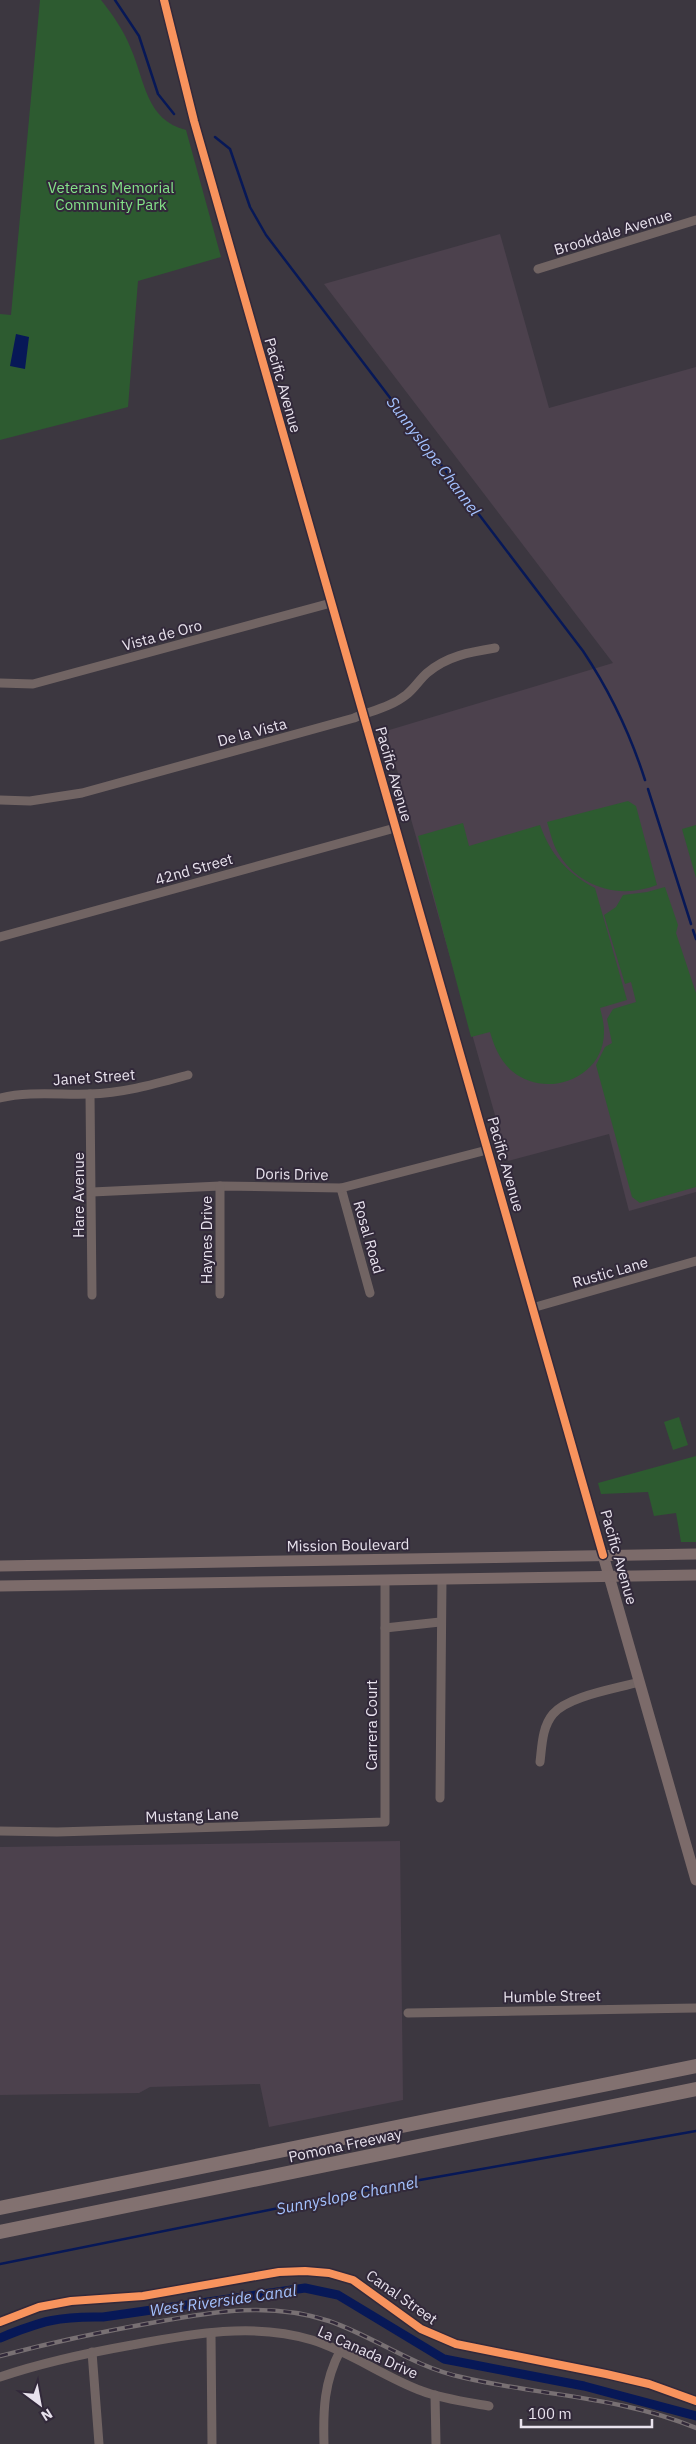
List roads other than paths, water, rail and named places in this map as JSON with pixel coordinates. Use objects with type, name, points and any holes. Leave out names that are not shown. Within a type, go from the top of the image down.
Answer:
[{"type":"highway","name":"Pomona Freeway","points":[[0,2208],[696,2066]]},
{"type":"highway","name":"Pomona Freeway","points":[[0,2232],[696,2089]]},
{"type":"main road","name":"Mission Boulevard","points":[[0,1566],[696,1554]]},
{"type":"main road","name":"Pacific Avenue","points":[[603,1555],[696,1880]]},
{"type":"main road","points":[[0,1586],[696,1575]]},
{"type":"street","name":"Pacific Avenue","points":[[164,0],[194,121],[603,1555]]},
{"type":"street","name":"Brookdale Avenue","points":[[538,269],[696,220]]},
{"type":"street","name":"Vista de Oro","points":[[0,683],[33,684],[331,603]]},
{"type":"street","name":"De la Vista","points":[[0,800],[30,801],[82,793],[363,715],[387,706],[407,695],[427,673],[442,662],[464,653],[495,648]]},
{"type":"street","name":"42nd Street","points":[[0,937],[395,828]]},
{"type":"street","name":"Janet Street","points":[[0,1098],[15,1094],[90,1094],[131,1091],[188,1075]]},
{"type":"street","name":"Hare Avenue","points":[[90,1094],[92,1295]]},
{"type":"street","name":"Doris Drive","points":[[92,1192],[220,1186],[341,1188],[487,1150]]},
{"type":"street","name":"Haynes Drive","points":[[220,1186],[220,1294]]},
{"type":"street","name":"Rosal Road","points":[[341,1188],[370,1293]]},
{"type":"street","name":"Rustic Lane","points":[[532,1308],[696,1262]]},
{"type":"street","points":[[440,1798],[440,1622],[442,1579]]},
{"type":"street","name":"Carrera Court","points":[[385,1580],[385,1822]]},
{"type":"street","points":[[385,1628],[440,1622]]},
{"type":"street","points":[[540,1762],[544,1730],[553,1714],[570,1702],[639,1682]]},
{"type":"street","name":"Mustang Lane","points":[[0,1831],[57,1832],[385,1822]]},
{"type":"street","name":"Humble Street","points":[[408,2013],[696,2008]]},
{"type":"street","name":"Canal Street","points":[[0,2322],[39,2307],[71,2301],[143,2296],[279,2272],[305,2271],[329,2273],[353,2280],[434,2336],[456,2344],[649,2384],[696,2401]]},
{"type":"street","points":[[211,2332],[212,2444]]},
{"type":"street","name":"La Canada Drive","points":[[0,2377],[55,2360],[92,2352],[211,2332],[279,2332],[313,2340],[340,2351],[382,2374],[435,2395],[489,2406]]},
{"type":"street","points":[[324,2444],[325,2392],[330,2370],[340,2351]]},
{"type":"street","points":[[92,2352],[99,2444]]},
{"type":"street","points":[[435,2395],[436,2444]]},
{"type":"waterway","name":"Sunnyslope Channel","points":[[115,0],[139,36],[158,94],[174,114]]},
{"type":"waterway","name":"Sunnyslope Channel","points":[[215,137],[230,149],[250,207],[266,235],[583,651],[619,714],[645,780]]},
{"type":"waterway","name":"Sunnyslope Channel","points":[[648,789],[691,924]]},
{"type":"waterway","name":"Sunnyslope Channel","points":[[693,930],[696,939]]},
{"type":"waterway","name":"Sunnyslope Channel","points":[[0,2264],[403,2183],[696,2131]]},
{"type":"waterway","name":"West Riverside Canal","points":[[0,2338],[27,2327],[74,2317],[103,2317],[305,2288],[338,2295],[444,2359],[584,2386],[696,2416]]},
{"type":"railway","points":[[0,2356],[132,2326],[196,2315],[240,2310],[284,2311],[329,2321],[410,2359],[443,2372],[491,2383],[638,2409],[696,2428]]},
{"type":"park label","name":"Veterans Memorial Community Park","points":[[111,196]]}]
